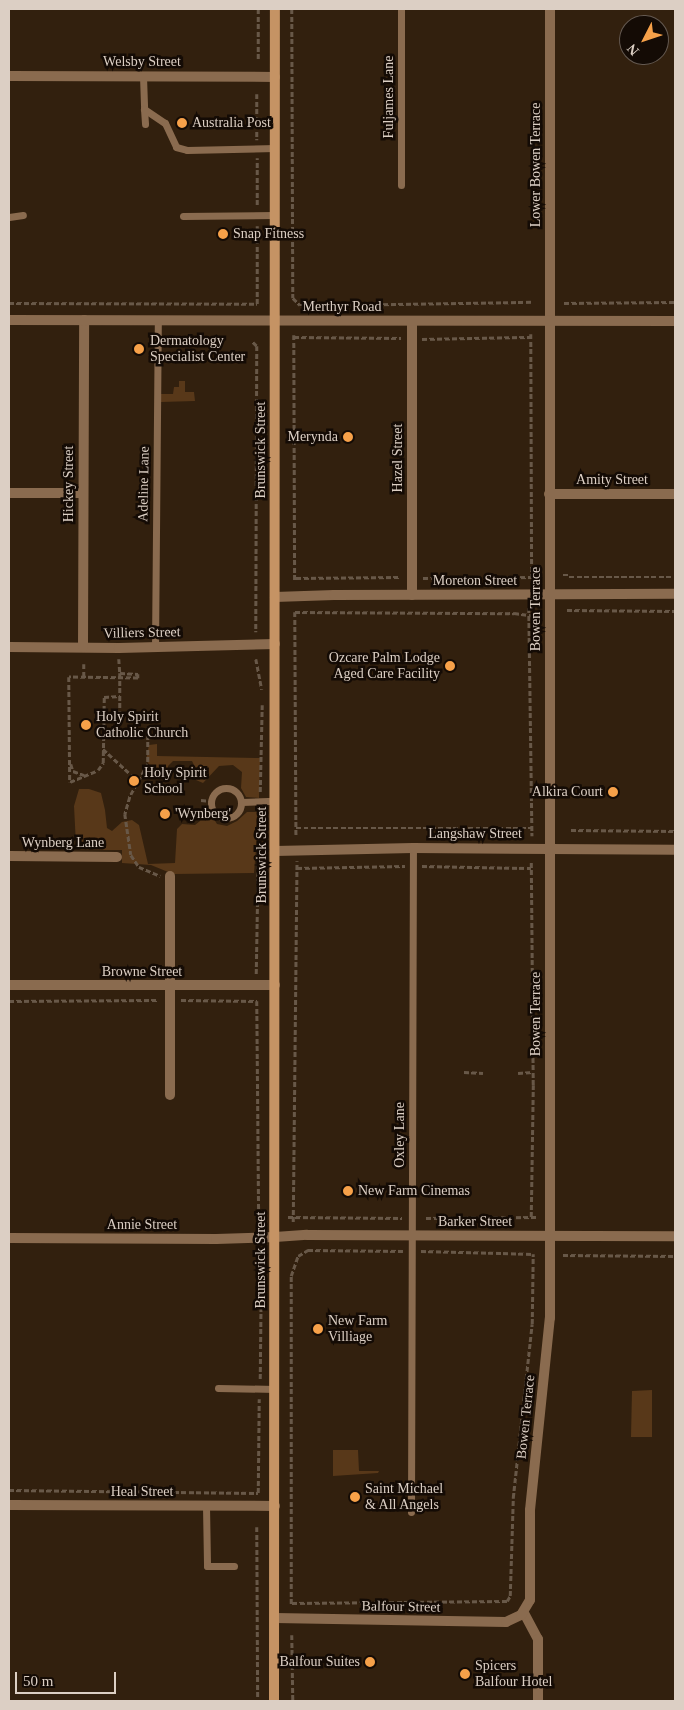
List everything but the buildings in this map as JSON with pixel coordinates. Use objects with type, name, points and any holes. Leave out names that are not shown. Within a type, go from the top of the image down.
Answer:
[{"type":"main road","name":"Brunswick Street","points":[[274,1701],[275,9]]},
{"type":"street","name":"Lower Bowen Terrace","points":[[549,321],[550,9]]},
{"type":"street","name":"Welsby Street","points":[[9,76],[275,77]]},
{"type":"street","name":"Merthyr Road","points":[[9,320],[675,321]]},
{"type":"street","name":"Hickey Street","points":[[84,320],[82,493],[84,647]]},
{"type":"street","name":"Hazel Street","points":[[412,321],[412,594]]},
{"type":"street","name":"Bowen Terrace","points":[[524,1613],[530,1595],[530,1510],[547,1351],[550,1236],[549,321]]},
{"type":"street","points":[[9,493],[82,493]]},
{"type":"street","name":"Amity Street","points":[[549,494],[675,494]]},
{"type":"street","name":"Moreton Street","points":[[276,597],[412,594],[675,594]]},
{"type":"street","name":"Villiers Street","points":[[9,647],[119,648],[275,644]]},
{"type":"street","name":"Langshaw Street","points":[[275,851],[413,848],[675,850]]},
{"type":"street","name":"Wynberg Lane","points":[[9,856],[117,857]]},
{"type":"street","points":[[170,876],[170,1095]]},
{"type":"street","name":"Browne Street","points":[[9,985],[275,985]]},
{"type":"street","name":"Barker Street","points":[[275,1236],[675,1236]]},
{"type":"street","name":"Annie Street","points":[[9,1238],[216,1239],[275,1236]]},
{"type":"street","name":"Heal Street","points":[[9,1505],[275,1506]]},
{"type":"street","points":[[524,1613],[538,1639],[538,1701]]},
{"type":"street","name":"Balfour Street","points":[[274,1618],[506,1622],[514,1620],[524,1613]]},
{"type":"lane","name":"Fuljames Lane","points":[[400,185],[401,9]]},
{"type":"lane","points":[[144,76],[145,124]]},
{"type":"lane","points":[[144,109],[165,123],[176,147],[186,150],[275,148]]},
{"type":"lane","points":[[9,217],[23,215]]},
{"type":"lane","points":[[183,216],[274,216]]},
{"type":"lane","name":"Adeline Lane","points":[[155,647],[158,321]]},
{"type":"lane","points":[[228,787],[237,792],[242,802],[235,815],[226,818],[216,814],[211,801],[215,792],[228,787]]},
{"type":"lane","points":[[242,802],[275,801]]},
{"type":"lane","name":"Oxley Lane","points":[[411,1512],[413,848]]},
{"type":"lane","points":[[218,1388],[275,1389]]},
{"type":"lane","points":[[206,1506],[207,1566],[234,1566]]},
{"type":"path","points":[[258,9],[258,59]]},
{"type":"path","points":[[292,9],[293,298],[297,303],[300,305],[331,305],[532,302]]},
{"type":"path","points":[[9,303],[257,304],[257,94]]},
{"type":"path","points":[[564,303],[675,302]]},
{"type":"path","points":[[295,582],[294,336],[405,338]]},
{"type":"path","points":[[418,339],[531,336],[532,581]]},
{"type":"path","points":[[253,342],[257,346],[256,632]]},
{"type":"path","points":[[419,578],[532,575],[537,573]]},
{"type":"path","points":[[563,575],[675,577]]},
{"type":"path","points":[[295,578],[406,577]]},
{"type":"path","points":[[295,608],[296,836]]},
{"type":"path","points":[[529,608],[532,836]]},
{"type":"path","points":[[567,610],[675,611]]},
{"type":"path","points":[[295,612],[529,614],[536,616]]},
{"type":"path","points":[[119,648],[120,713]]},
{"type":"path","points":[[256,659],[262,689],[256,974]]},
{"type":"path","points":[[84,664],[84,678]]},
{"type":"path","points":[[120,673],[138,674],[138,678],[69,677],[70,782],[98,770],[103,763],[104,696],[120,696]]},
{"type":"path","points":[[148,727],[148,764],[138,781],[125,814],[131,855],[139,867],[147,872],[155,876],[170,876]]},
{"type":"path","points":[[103,749],[138,781]]},
{"type":"path","points":[[70,763],[73,771],[80,775],[86,775]]},
{"type":"path","points":[[201,800],[211,801]]},
{"type":"path","points":[[296,828],[532,828]]},
{"type":"path","points":[[571,830],[675,831]]},
{"type":"path","points":[[293,1222],[297,861]]},
{"type":"path","points":[[531,861],[533,1072],[531,1217]]},
{"type":"path","points":[[297,868],[409,866]]},
{"type":"path","points":[[417,866],[531,868]]},
{"type":"path","points":[[9,1001],[257,1000],[258,1229]]},
{"type":"path","points":[[464,1072],[483,1073]]},
{"type":"path","points":[[518,1073],[533,1072]]},
{"type":"path","points":[[288,1217],[408,1218]]},
{"type":"path","points":[[426,1218],[536,1217]]},
{"type":"path","points":[[403,1251],[308,1250],[298,1256],[290,1276],[292,1605],[507,1601],[510,1596],[513,1498],[532,1324],[533,1254]]},
{"type":"path","points":[[416,1251],[537,1254]]},
{"type":"path","points":[[562,1255],[675,1256]]},
{"type":"path","points":[[9,1490],[258,1494],[261,1284]]},
{"type":"path","points":[[257,1527],[258,1701]]},
{"type":"path","points":[[292,1635],[292,1701]]},
{"type":"shaded area","points":[[179,381],[185,381],[185,392],[194,392],[195,401],[161,402],[161,394],[173,394],[174,387],[179,387]]},
{"type":"shaded area","points":[[157,744],[157,756],[260,758],[259,798],[246,797],[241,788],[242,772],[233,765],[219,766],[203,783],[196,780],[196,769],[192,761],[173,761],[168,766],[168,772],[164,775],[156,774],[146,760],[149,745]]},
{"type":"shaded area","points":[[79,789],[89,789],[101,793],[107,828],[112,831],[122,822],[132,820],[139,825],[148,864],[175,863],[177,829],[182,824],[195,825],[200,821],[203,809],[209,811],[217,824],[227,826],[237,821],[247,812],[259,812],[254,873],[173,874],[151,865],[122,863],[122,850],[81,850],[76,845],[74,806]]},
{"type":"shaded area","points":[[652,1390],[652,1437],[631,1437],[632,1391]]},
{"type":"shaded area","points":[[333,1450],[358,1450],[359,1471],[379,1471],[378,1473],[333,1476]]},
{"type":"place","name":"Australia Post","points":[[182,123]]},
{"type":"place","name":"Snap Fitness","points":[[223,234]]},
{"type":"place","name":"Dermatology Specialist Center","points":[[139,349]]},
{"type":"place","name":"Merynda","points":[[348,437]]},
{"type":"place","name":"Ozcare Palm Lodge Aged Care Facility","points":[[450,666]]},
{"type":"place","name":"Holy Spirit Catholic Church","points":[[86,725]]},
{"type":"place","name":"Holy Spirit School","points":[[134,781]]},
{"type":"place","name":"Alkira Court","points":[[613,792]]},
{"type":"place","name":"'Wynberg'","points":[[165,814]]},
{"type":"place","name":"New Farm Cinemas","points":[[348,1191]]},
{"type":"place","name":"New Farm Villiage","points":[[318,1329]]},
{"type":"place","name":"Saint Michael & All Angels","points":[[355,1497]]},
{"type":"place","name":"Balfour Suites","points":[[370,1662]]},
{"type":"place","name":"Spicers Balfour Hotel","points":[[465,1674]]}]
